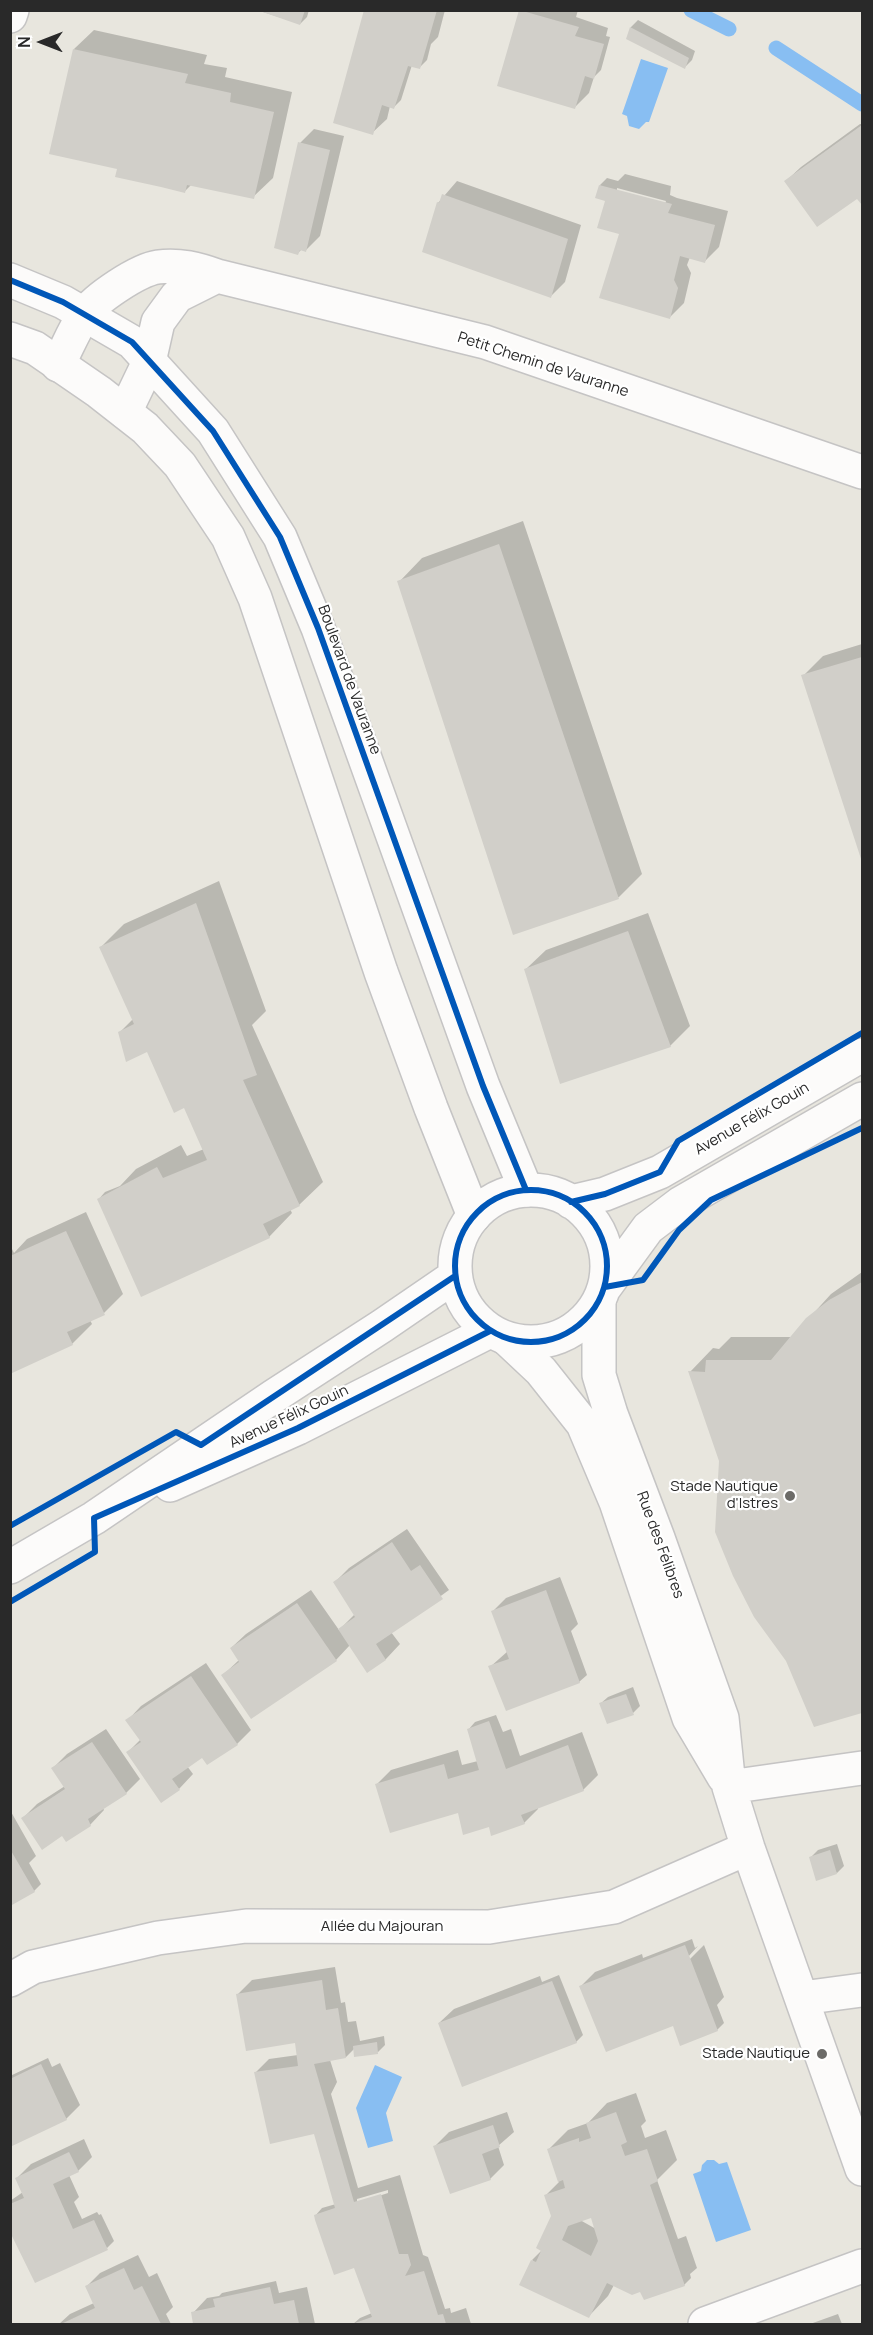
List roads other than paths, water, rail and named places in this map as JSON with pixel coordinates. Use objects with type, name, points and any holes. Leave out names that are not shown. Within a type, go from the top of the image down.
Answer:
[{"type":"street","points":[[10,16],[12,10]]},
{"type":"street","name":"Petit Chemin de Vauranne","points":[[58,365],[85,315],[101,297],[157,267],[192,267],[218,276],[485,342],[862,472]]},
{"type":"street","points":[[125,412],[149,362],[158,321],[177,296],[218,276]]},
{"type":"street","name":"Boulevard de Vauranne","points":[[10,280],[63,302],[132,342],[213,431],[280,537],[318,628],[483,1086],[526,1190]]},
{"type":"street","points":[[10,339],[35,348],[145,428],[180,465],[228,537],[255,598],[381,972],[430,1108],[474,1216]]},
{"type":"street","name":"Avenue Félix Gouin","points":[[572,1202],[605,1194],[660,1172],[862,1055]]},
{"type":"street","points":[[602,1294],[608,1262],[602,1238],[590,1217],[572,1202],[542,1191],[526,1190],[507,1194],[489,1203],[474,1216],[463,1234],[456,1254],[455,1276],[466,1307],[499,1335],[529,1343],[551,1340],[570,1332],[587,1319],[648,1228],[681,1203],[862,1098]]},
{"type":"street","name":"Avenue Félix Gouin","points":[[10,1567],[94,1518],[455,1276]]},
{"type":"street","name":"Rue des Félibres","points":[[602,1294],[599,1375],[611,1414],[722,1718],[729,1787],[748,1848],[862,2169]]},
{"type":"street","name":"Avenue Félix Gouin","points":[[94,1518],[298,1428],[499,1335]]},
{"type":"street","name":"Rue des Félibres","points":[[499,1335],[541,1371],[584,1424],[616,1502],[689,1718],[729,1787]]},
{"type":"street","points":[[729,1787],[862,1768]]},
{"type":"street","name":"Allée du Majouran","points":[[10,1980],[33,1967],[112,1948],[158,1938],[246,1926],[489,1927],[614,1907],[748,1848]]},
{"type":"street","points":[[802,1998],[862,1990]]},
{"type":"street","points":[[705,2325],[862,2266]]},
{"type":"water","points":[[641,59],[668,68],[649,122],[639,129],[629,126],[627,116],[622,114]]},
{"type":"water","points":[[375,2065],[402,2077],[386,2113],[393,2141],[368,2148],[356,2108]]},
{"type":"water","points":[[707,2160],[714,2160],[719,2164],[727,2162],[751,2230],[716,2242],[693,2174],[701,2171],[702,2165]]},
{"type":"waterway","points":[[691,10],[729,29]]},
{"type":"waterway","points":[[776,48],[862,104]]},
{"type":"place","name":"Stade Nautique d'Istres","points":[[790,1496]]},
{"type":"place","name":"Stade Nautique","points":[[822,2054]]}]
